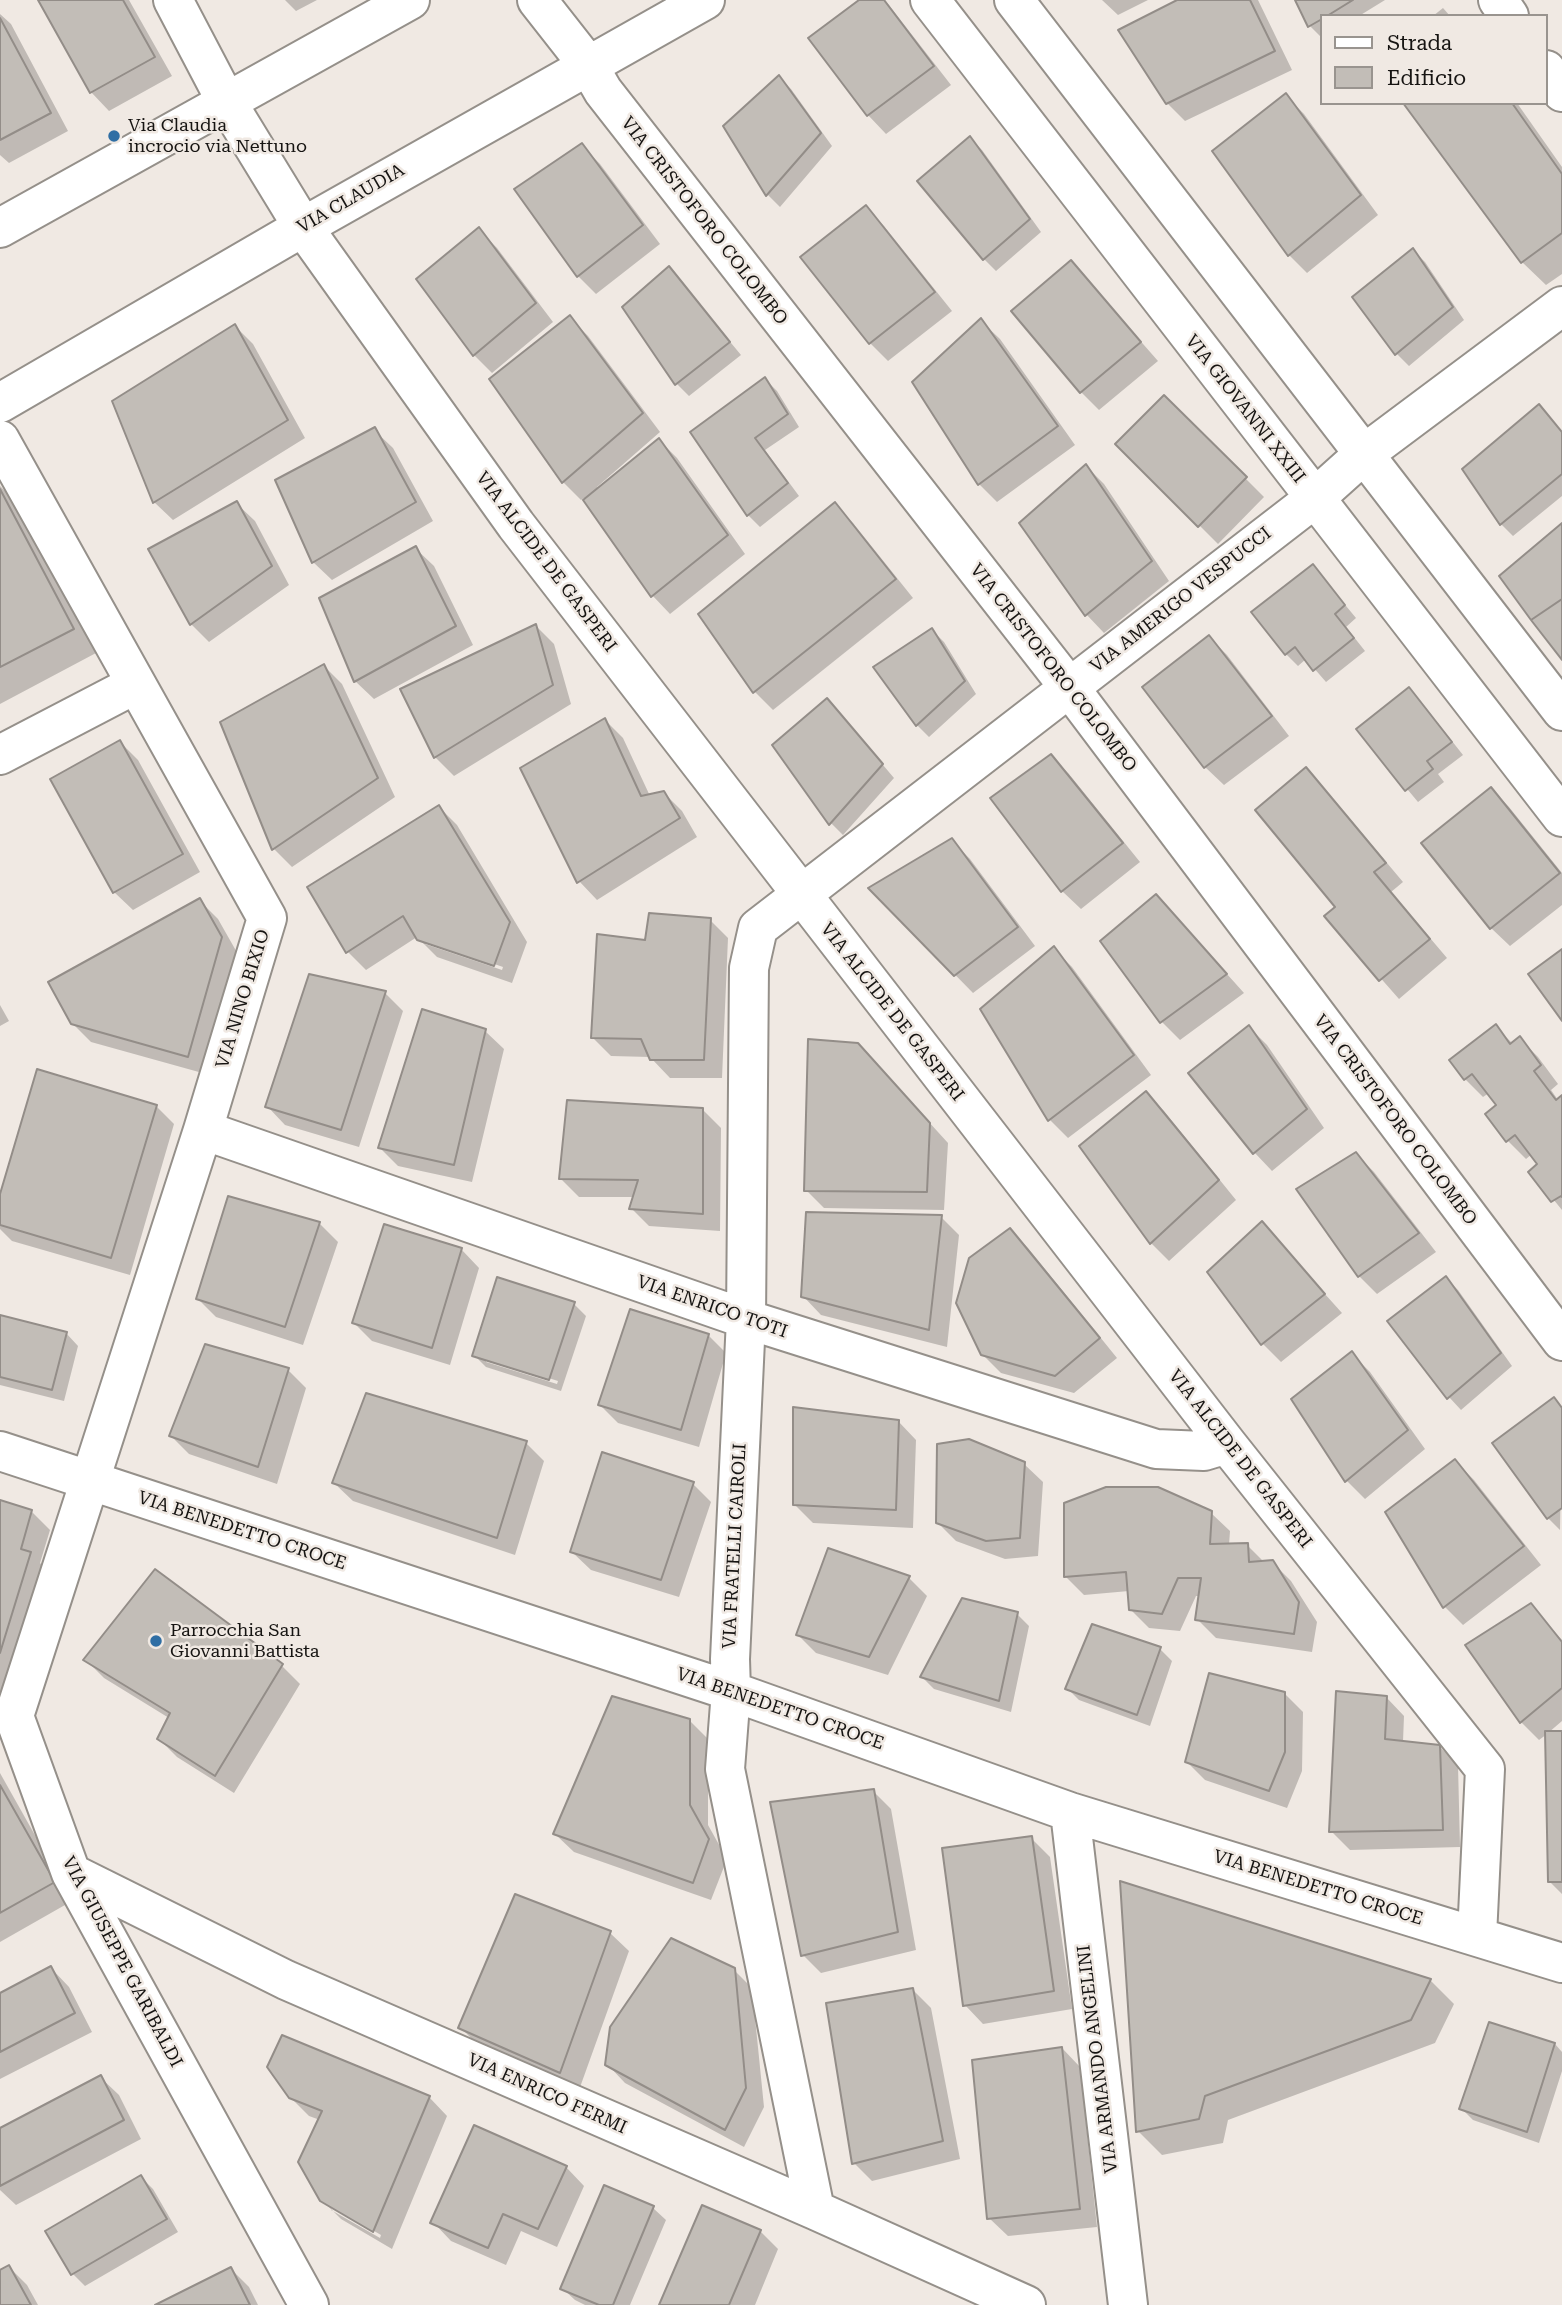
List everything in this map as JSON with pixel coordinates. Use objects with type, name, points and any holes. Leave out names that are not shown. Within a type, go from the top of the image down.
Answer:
[{"type":"street","name":"VIA ALCIDE DE GASPERI","points":[[173,0],[226,101],[303,226],[516,525],[1227,1444],[1485,1769],[1477,1936]]},
{"type":"street","points":[[0,228],[410,0]]},
{"type":"street","name":"VIA CRISTOFORO COLOMBO","points":[[537,0],[588,65],[603,91],[1069,687],[1562,1340]]},
{"type":"street","name":"VIA CLAUDIA","points":[[0,403],[303,226],[705,0]]},
{"type":"street","name":"VIA GIOVANNI XXIII","points":[[930,0],[1562,817]]},
{"type":"street","points":[[1014,0],[1562,711]]},
{"type":"street","points":[[1548,73],[1562,92]]},
{"type":"street","name":"VIA AMERIGO VESPUCCI","points":[[800,893],[1315,498],[1364,454],[1562,306]]},
{"type":"street","name":"VIA NINO BIXIO","points":[[0,440],[267,918],[203,1130],[88,1481]]},
{"type":"street","points":[[0,755],[136,684]]},
{"type":"street","name":"VIA FRATELLI CAIROLI","points":[[800,893],[758,928],[749,968],[746,1320],[730,1659],[731,1691],[725,1769],[815,2210]]},
{"type":"street","name":"VIA ENRICO TOTI","points":[[203,1130],[746,1320],[1156,1449],[1204,1451],[1227,1444]]},
{"type":"street","name":"VIA BENEDETTO CROCE","points":[[0,1451],[731,1691],[1070,1812],[1562,1963]]},
{"type":"street","name":"VIA GIUSEPPE GARIBALDI","points":[[88,1481],[14,1716],[71,1873],[309,2305]]},
{"type":"street","name":"VIA ARMANDO ANGELINI","points":[[1070,1812],[1128,2305]]},
{"type":"street","name":"VIA ENRICO FERMI","points":[[71,1873],[286,1980],[815,2210],[1026,2305]]},
{"type":"building","points":[[38,0],[123,0],[155,57],[90,93]]},
{"type":"building","points":[[859,0],[884,0],[934,66],[867,116],[808,38]]},
{"type":"building","points":[[1177,0],[1250,0],[1275,51],[1166,104],[1118,30]]},
{"type":"building","points":[[1295,0],[1353,0],[1330,14],[1320,14],[1320,20],[1308,27]]},
{"type":"building","points":[[0,18],[51,113],[0,140]]},
{"type":"building","points":[[779,75],[821,133],[766,196],[723,126]]},
{"type":"building","points":[[1286,93],[1361,195],[1288,256],[1212,151]]},
{"type":"building","points":[[1404,105],[1513,105],[1562,174],[1562,233],[1521,263]]},
{"type":"building","points":[[970,136],[1030,219],[983,260],[917,181]]},
{"type":"building","points":[[582,143],[643,225],[577,277],[514,189]]},
{"type":"building","points":[[866,205],[935,292],[869,344],[800,257]]},
{"type":"building","points":[[479,227],[536,303],[473,356],[416,279]]},
{"type":"building","points":[[1413,248],[1453,307],[1395,355],[1352,297]]},
{"type":"building","points":[[1071,260],[1141,342],[1080,393],[1011,311]]},
{"type":"building","points":[[669,266],[730,342],[675,385],[622,307]]},
{"type":"building","points":[[570,315],[643,413],[562,483],[489,379]]},
{"type":"building","points":[[981,318],[1058,426],[978,485],[912,382]]},
{"type":"building","points":[[235,324],[288,420],[153,503],[112,401]]},
{"type":"building","points":[[765,377],[788,414],[755,438],[788,483],[747,516],[690,432]]},
{"type":"building","points":[[1164,395],[1247,477],[1198,527],[1115,444]]},
{"type":"building","points":[[1539,404],[1562,432],[1562,474],[1500,525],[1462,469]]},
{"type":"building","points":[[375,427],[416,502],[312,563],[275,480]]},
{"type":"building","points":[[659,438],[728,535],[651,597],[583,500]]},
{"type":"building","points":[[1086,464],[1152,561],[1085,616],[1019,523]]},
{"type":"building","points":[[0,489],[74,629],[0,667]]},
{"type":"building","points":[[237,501],[272,566],[190,625],[148,549]]},
{"type":"building","points":[[835,502],[896,579],[753,693],[698,614]]},
{"type":"building","points":[[1562,523],[1562,599],[1531,620],[1499,576]]},
{"type":"building","points":[[416,546],[456,626],[354,682],[319,598]]},
{"type":"building","points":[[1313,564],[1345,605],[1335,614],[1354,638],[1313,671],[1295,647],[1285,655],[1251,612]]},
{"type":"building","points":[[1562,599],[1562,660],[1531,620]]},
{"type":"building","points":[[536,624],[553,685],[434,758],[400,689]]},
{"type":"building","points":[[932,628],[965,681],[916,726],[873,667]]},
{"type":"building","points":[[1209,635],[1272,716],[1204,768],[1142,687]]},
{"type":"building","points":[[324,664],[378,778],[272,850],[220,722]]},
{"type":"building","points":[[1409,687],[1452,742],[1427,761],[1433,769],[1405,791],[1356,729]]},
{"type":"building","points":[[827,698],[883,764],[829,825],[772,745]]},
{"type":"building","points":[[605,718],[641,796],[664,791],[680,818],[577,883],[520,768]]},
{"type":"building","points":[[120,740],[183,854],[113,893],[50,779]]},
{"type":"building","points":[[1051,754],[1123,843],[1061,892],[990,798]]},
{"type":"building","points":[[1306,767],[1386,863],[1374,872],[1430,939],[1379,981],[1324,916],[1335,907],[1255,810]]},
{"type":"building","points":[[1491,787],[1560,873],[1490,929],[1421,843]]},
{"type":"building","points":[[439,805],[510,922],[494,966],[417,940],[403,916],[346,953],[307,887]]},
{"type":"building","points":[[952,838],[1018,927],[954,976],[868,888]]},
{"type":"building","points":[[1156,894],[1227,974],[1160,1023],[1100,941]]},
{"type":"building","points":[[200,898],[222,937],[188,1057],[71,1024],[48,982]]},
{"type":"building","points":[[649,913],[711,918],[704,1060],[650,1060],[641,1039],[591,1038],[597,934],[645,940]]},
{"type":"building","points":[[1054,946],[1134,1055],[1048,1121],[980,1009]]},
{"type":"building","points":[[1562,949],[1562,1021],[1528,974]]},
{"type":"building","points":[[309,974],[386,991],[341,1130],[265,1107]]},
{"type":"building","points":[[422,1009],[486,1029],[454,1165],[378,1148]]},
{"type":"building","points":[[1496,1024],[1510,1044],[1520,1036],[1541,1065],[1534,1071],[1556,1100],[1562,1095],[1562,1197],[1551,1202],[1528,1172],[1537,1164],[1515,1135],[1506,1142],[1485,1114],[1496,1105],[1472,1074],[1464,1080],[1449,1060]]},
{"type":"building","points":[[1249,1025],[1307,1109],[1253,1154],[1188,1073]]},
{"type":"building","points":[[808,1039],[858,1043],[930,1123],[927,1192],[804,1191]]},
{"type":"building","points":[[37,1069],[157,1105],[111,1258],[0,1225],[0,1194]]},
{"type":"building","points":[[1146,1091],[1219,1180],[1150,1244],[1079,1146]]},
{"type":"building","points":[[567,1100],[703,1108],[703,1214],[629,1209],[638,1180],[559,1179]]},
{"type":"building","points":[[1356,1152],[1419,1233],[1358,1277],[1296,1189]]},
{"type":"building","points":[[228,1196],[320,1222],[285,1327],[196,1299]]},
{"type":"building","points":[[806,1212],[942,1215],[929,1330],[801,1297]]},
{"type":"building","points":[[1262,1221],[1325,1294],[1261,1345],[1207,1272]]},
{"type":"building","points":[[384,1224],[462,1248],[432,1348],[352,1323]]},
{"type":"building","points":[[1010,1228],[1100,1338],[1055,1376],[981,1355],[956,1303],[969,1258]]},
{"type":"building","points":[[1446,1276],[1501,1353],[1447,1399],[1387,1321]]},
{"type":"building","points":[[497,1277],[575,1302],[549,1380],[472,1356]]},
{"type":"building","points":[[630,1309],[709,1334],[681,1430],[598,1405]]},
{"type":"building","points":[[0,1315],[67,1332],[52,1390],[0,1377]]},
{"type":"building","points":[[205,1344],[289,1368],[258,1467],[169,1436]]},
{"type":"building","points":[[1352,1351],[1408,1430],[1345,1482],[1291,1399]]},
{"type":"building","points":[[366,1393],[527,1441],[497,1538],[332,1483]]},
{"type":"building","points":[[1554,1397],[1562,1408],[1562,1508],[1547,1519],[1492,1443]]},
{"type":"building","points":[[793,1407],[899,1420],[896,1510],[793,1505]]},
{"type":"building","points":[[969,1439],[1025,1462],[1020,1538],[986,1541],[936,1523],[937,1444]]},
{"type":"building","points":[[602,1452],[694,1482],[661,1580],[570,1552]]},
{"type":"building","points":[[1455,1459],[1524,1546],[1443,1608],[1385,1512]]},
{"type":"building","points":[[1106,1487],[1158,1487],[1212,1511],[1210,1544],[1248,1543],[1249,1562],[1273,1560],[1299,1602],[1294,1634],[1195,1620],[1201,1578],[1178,1578],[1162,1614],[1129,1610],[1126,1572],[1064,1577],[1064,1503]]},
{"type":"building","points":[[0,1500],[32,1510],[21,1549],[31,1552],[0,1653]]},
{"type":"building","points":[[828,1548],[910,1576],[869,1657],[796,1635]]},
{"type":"building","points":[[155,1569],[283,1664],[215,1776],[157,1739],[170,1713],[83,1660]]},
{"type":"building","points":[[962,1598],[1018,1612],[999,1701],[920,1677]]},
{"type":"building","points":[[1531,1603],[1562,1642],[1562,1688],[1520,1723],[1465,1645]]},
{"type":"building","points":[[1092,1624],[1161,1647],[1137,1715],[1065,1689]]},
{"type":"building","points":[[1209,1673],[1285,1692],[1285,1752],[1269,1791],[1185,1762]]},
{"type":"building","points":[[1336,1691],[1387,1696],[1385,1739],[1440,1745],[1443,1830],[1329,1832]]},
{"type":"building","points":[[612,1696],[690,1719],[690,1805],[709,1839],[693,1883],[553,1834]]},
{"type":"building","points":[[1545,1731],[1562,1731],[1562,1882],[1548,1882]]},
{"type":"building","points":[[0,1785],[55,1882],[0,1913]]},
{"type":"building","points":[[874,1789],[898,1932],[801,1956],[770,1802]]},
{"type":"building","points":[[1032,1836],[1054,1991],[963,2006],[942,1848]]},
{"type":"building","points":[[1120,1881],[1431,1979],[1411,2020],[1205,2096],[1199,2119],[1136,2132]]},
{"type":"building","points":[[515,1894],[611,1931],[560,2073],[458,2028]]},
{"type":"building","points":[[671,1938],[735,1968],[746,2088],[725,2130],[605,2065],[610,2027]]},
{"type":"building","points":[[51,1966],[75,2013],[0,2052],[0,1993]]},
{"type":"building","points":[[913,1988],[943,2141],[852,2164],[826,2003]]},
{"type":"building","points":[[1489,2022],[1555,2043],[1527,2132],[1459,2109]]},
{"type":"building","points":[[282,2035],[430,2096],[373,2232],[320,2201],[298,2162],[322,2111],[289,2098],[267,2067]]},
{"type":"building","points":[[1062,2047],[1080,2209],[987,2219],[972,2060]]},
{"type":"building","points":[[101,2075],[124,2120],[0,2186],[0,2128]]},
{"type":"building","points":[[474,2125],[567,2166],[538,2229],[503,2214],[488,2248],[430,2223]]},
{"type":"building","points":[[141,2175],[167,2219],[71,2275],[45,2231]]},
{"type":"building","points":[[604,2185],[654,2206],[613,2305],[599,2305],[560,2289]]},
{"type":"building","points":[[702,2205],[761,2230],[729,2305],[659,2305]]},
{"type":"building","points":[[9,2265],[31,2305],[0,2305],[0,2270]]},
{"type":"building","points":[[231,2267],[250,2305],[155,2305]]},
{"type":"place","name":"Via Claudia incrocio via Nettuno","points":[[114,136]]},
{"type":"place","name":"Parrocchia San Giovanni Battista","points":[[156,1641]]}]
